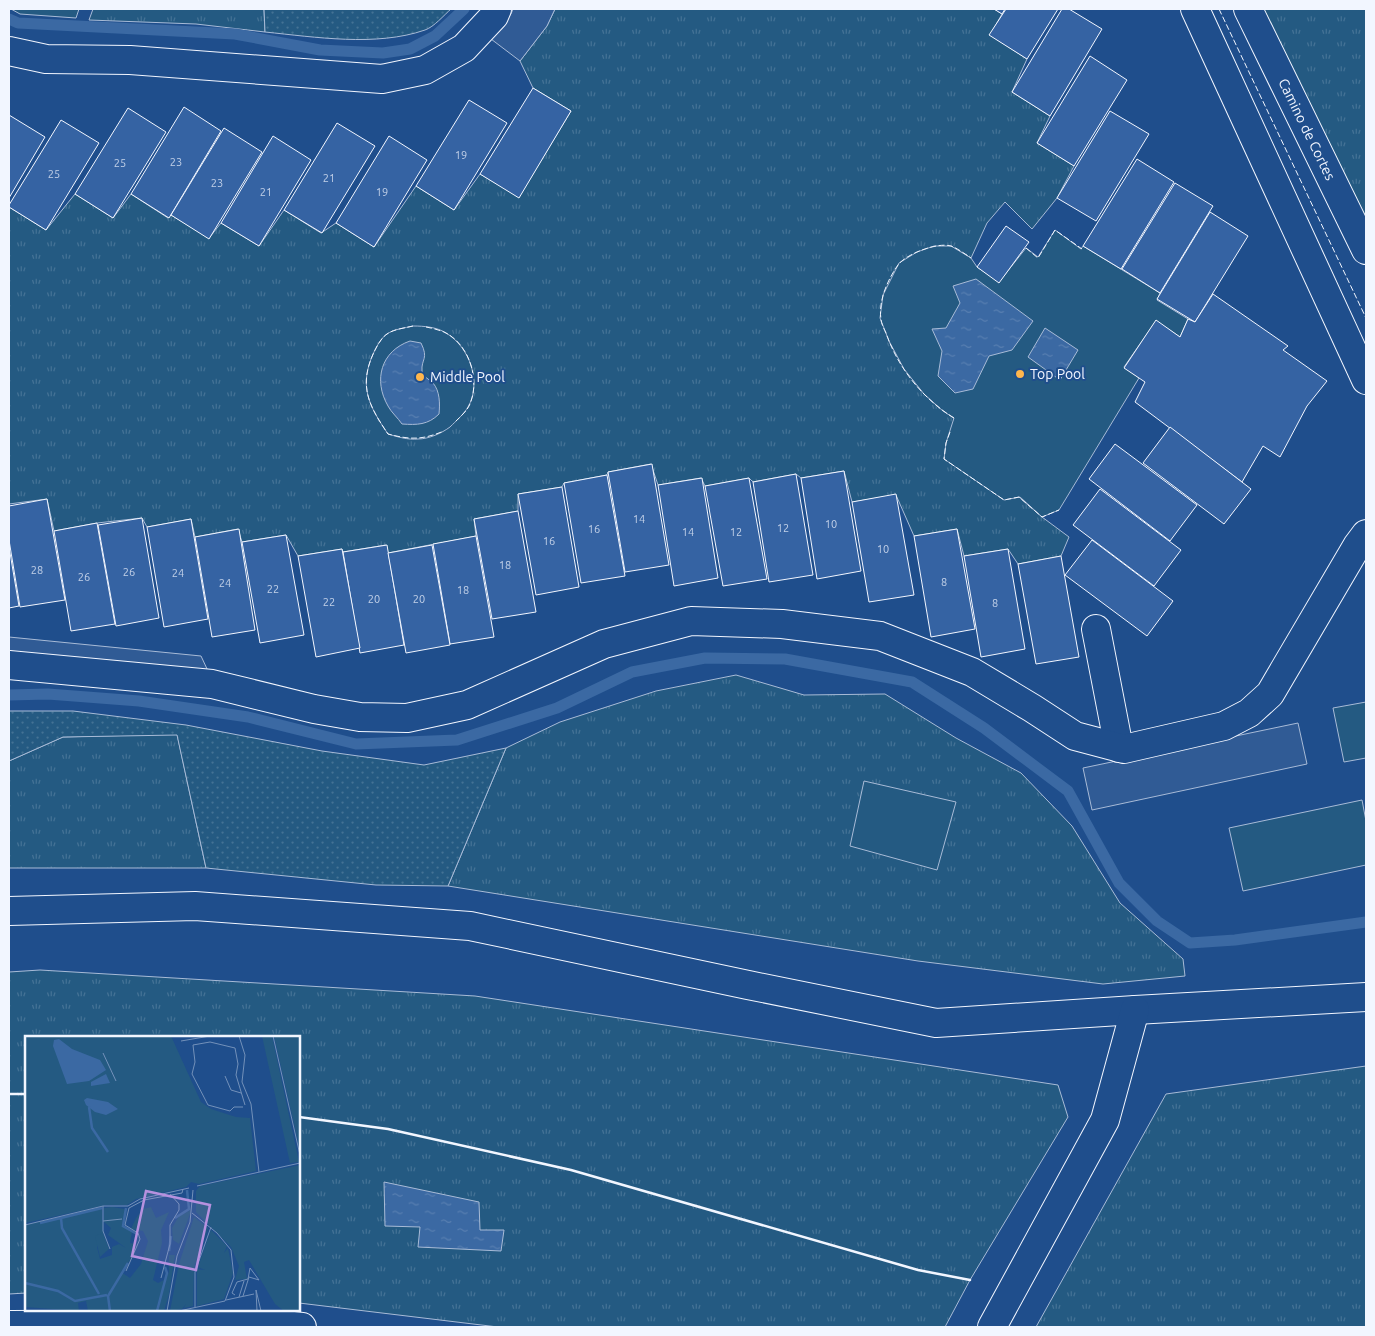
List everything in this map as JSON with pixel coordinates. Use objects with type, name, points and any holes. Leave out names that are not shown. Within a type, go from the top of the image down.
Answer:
[{"type":"street","points":[[9,51],[46,59],[130,60],[382,79],[425,70],[464,48],[494,16],[497,9]]},
{"type":"street","points":[[1195,9],[1366,380]]},
{"type":"street","name":"Camino de Cortes","points":[[1248,9],[1366,250]]},
{"type":"street","points":[[9,665],[212,684],[351,716],[407,718],[467,705],[604,644],[691,620],[782,624],[880,636],[972,672],[1075,736],[1124,749],[1224,726],[1249,713],[1270,694],[1357,546],[1366,534]]},
{"type":"street","points":[[1096,629],[1119,748]]},
{"type":"street","points":[[9,911],[195,906],[470,926],[748,986],[936,1023],[1366,998]]},
{"type":"street","points":[[992,1327],[1105,1120],[1135,1010]]},
{"type":"street","points":[[9,1325],[275,1324],[302,1327]]},
{"type":"green space","points":[[11,9],[79,9],[76,18],[20,14]]},
{"type":"green space","points":[[93,9],[264,9],[265,32],[196,24],[89,20]]},
{"type":"green space","points":[[264,9],[451,9],[435,24],[425,30],[386,38],[345,39],[265,32]]},
{"type":"green space","points":[[555,9],[994,9],[1002,14],[990,35],[1027,59],[1012,92],[1050,116],[1037,143],[1074,166],[1057,198],[1032,229],[1005,202],[987,223],[971,258],[951,246],[889,341],[902,364],[924,394],[954,418],[1019,497],[1069,537],[1061,556],[1018,564],[1008,549],[964,556],[957,529],[914,536],[896,495],[852,502],[844,471],[801,478],[796,474],[753,482],[749,478],[705,486],[701,478],[658,485],[651,464],[564,483],[562,487],[518,494],[518,511],[474,519],[476,536],[388,553],[386,545],[343,552],[342,549],[298,556],[286,535],[242,542],[238,529],[195,537],[191,519],[147,527],[142,518],[97,523],[54,531],[47,499],[9,504],[9,207],[46,230],[75,194],[113,218],[131,194],[168,218],[171,215],[209,238],[221,223],[259,246],[284,210],[321,233],[336,223],[374,247],[416,186],[454,210],[480,174],[519,197],[571,111],[533,88],[520,61],[547,26]]},
{"type":"green space","points":[[1259,9],[1366,9],[1366,240]]},
{"type":"green space","name":"Top Pool","points":[[1055,230],[1081,249],[1083,246],[1160,293],[1157,300],[1188,319],[1180,337],[1156,321],[1124,367],[1139,378],[1059,510],[1042,517],[1020,497],[1004,500],[944,459],[946,443],[954,418],[924,394],[904,369],[889,341],[880,318],[883,295],[899,263],[917,252],[934,246],[951,246],[971,258],[977,267],[999,282],[1026,248],[1038,257]]},
{"type":"green space","name":"Middle Pool","points":[[413,326],[439,329],[454,339],[467,356],[474,377],[472,398],[462,415],[450,427],[431,437],[422,439],[403,438],[388,434],[371,405],[366,386],[369,364],[381,340],[393,331]]},
{"type":"green space","points":[[736,675],[804,695],[885,694],[956,738],[1021,773],[1072,826],[1120,903],[1183,959],[1185,976],[1103,984],[918,961],[448,886],[506,748],[560,722],[656,691]]},
{"type":"green space","points":[[1366,702],[1366,758],[1344,762],[1333,708]]},
{"type":"green space","points":[[9,711],[73,711],[186,725],[322,751],[424,765],[506,748],[448,886],[376,885],[206,868],[177,735],[63,737],[9,761]]},
{"type":"green space","points":[[177,734],[206,868],[9,868],[9,761],[63,737]]},
{"type":"green space","points":[[864,781],[956,802],[937,870],[850,846]]},
{"type":"green space","points":[[1362,800],[1366,821],[1366,865],[1243,891],[1229,828]]},
{"type":"green space","points":[[40,970],[475,996],[1058,1085],[1068,1117],[970,1280],[945,1327],[498,1327],[300,1303],[300,1036],[25,1036],[25,1293],[9,1294],[9,972]]},
{"type":"green space","points":[[1366,1066],[1366,1327],[1036,1327],[1166,1094]]},
{"type":"shaded area","points":[[513,9],[555,9],[547,26],[520,61],[491,39]]},
{"type":"shaded area","points":[[9,637],[201,656],[208,671],[9,651]]},
{"type":"shaded area","points":[[1298,723],[1307,764],[1092,810],[1083,768]]},
{"type":"water","points":[[976,279],[1033,321],[1012,350],[989,356],[973,389],[955,393],[938,376],[942,351],[932,329],[946,328],[960,303],[953,286]]},
{"type":"water","points":[[1045,328],[1078,350],[1060,380],[1028,357]]},
{"type":"water","points":[[410,341],[421,343],[423,348],[425,356],[422,371],[435,386],[438,394],[439,414],[426,422],[402,424],[383,396],[381,377],[386,359],[400,346]]},
{"type":"water","points":[[384,1182],[479,1202],[480,1230],[504,1230],[501,1251],[418,1247],[420,1227],[385,1226]]},
{"type":"building","points":[[994,9],[1005,9],[1002,14]]},
{"type":"building","points":[[1006,9],[1058,9],[1027,59],[989,35]]},
{"type":"building","points":[[1062,9],[1069,9],[1102,29],[1050,116],[1012,92]]},
{"type":"building","points":[[1090,56],[1127,80],[1074,166],[1037,143]]},
{"type":"building","points":[[533,88],[571,111],[519,198],[480,174]]},
{"type":"building","points":[[469,100],[507,123],[454,210],[416,186]]},
{"type":"building","points":[[184,107],[221,131],[169,218],[131,194]]},
{"type":"building","points":[[128,108],[166,132],[113,218],[75,194]]},
{"type":"building","points":[[1110,111],[1149,134],[1096,221],[1057,198]]},
{"type":"building","points":[[9,115],[45,137],[9,198]]},
{"type":"building","points":[[61,120],[99,143],[46,230],[9,207],[9,205]]},
{"type":"building","points":[[337,123],[375,146],[322,233],[284,210]]},
{"type":"building","points":[[224,128],[262,152],[209,239],[171,215]]},
{"type":"building","points":[[273,136],[311,160],[259,246],[221,223]]},
{"type":"building","points":[[389,136],[427,160],[374,247],[336,223]]},
{"type":"building","points":[[1137,159],[1174,182],[1121,269],[1083,246]]},
{"type":"building","points":[[1175,183],[1213,206],[1160,293],[1122,269]]},
{"type":"building","points":[[1210,212],[1248,236],[1195,322],[1157,299]]},
{"type":"building","points":[[1006,226],[1029,242],[999,283],[977,267]]},
{"type":"building","points":[[1213,294],[1288,346],[1283,350],[1327,381],[1307,406],[1280,457],[1263,446],[1242,482],[1135,402],[1145,382],[1124,368],[1156,320],[1180,337],[1188,319],[1195,322]]},
{"type":"building","points":[[1170,427],[1251,489],[1224,524],[1143,463]]},
{"type":"building","points":[[1115,444],[1197,505],[1170,541],[1089,479]]},
{"type":"building","points":[[652,464],[669,565],[625,572],[608,472]]},
{"type":"building","points":[[844,471],[861,571],[817,579],[801,478]]},
{"type":"building","points":[[796,474],[813,575],[769,582],[753,482]]},
{"type":"building","points":[[607,475],[625,576],[581,583],[564,483]]},
{"type":"building","points":[[702,478],[718,578],[674,586],[658,485]]},
{"type":"building","points":[[749,478],[767,579],[723,586],[705,486]]},
{"type":"building","points":[[562,487],[579,587],[536,595],[518,494]]},
{"type":"building","points":[[1100,489],[1181,550],[1154,586],[1073,525]]},
{"type":"building","points":[[896,494],[914,595],[869,602],[852,502]]},
{"type":"building","points":[[47,499],[65,600],[20,607],[9,540],[9,506]]},
{"type":"building","points":[[518,511],[536,612],[492,619],[474,519]]},
{"type":"building","points":[[142,518],[159,618],[116,626],[98,525]]},
{"type":"building","points":[[191,519],[208,619],[164,627],[147,527]]},
{"type":"building","points":[[97,523],[115,624],[71,631],[54,531]]},
{"type":"building","points":[[239,529],[255,630],[212,637],[195,537]]},
{"type":"building","points":[[957,529],[975,629],[931,637],[914,536]]},
{"type":"building","points":[[286,535],[304,635],[260,643],[242,542]]},
{"type":"building","points":[[476,536],[494,637],[450,644],[433,544]]},
{"type":"building","points":[[1092,540],[1173,601],[1147,636],[1065,575]]},
{"type":"building","points":[[387,545],[404,645],[360,653],[343,552]]},
{"type":"building","points":[[432,545],[450,645],[406,653],[388,553]]},
{"type":"building","points":[[9,547],[19,606],[9,608]]},
{"type":"building","points":[[342,549],[360,648],[316,657],[298,556]]},
{"type":"building","points":[[1008,549],[1025,649],[981,657],[964,556]]},
{"type":"building","points":[[1061,556],[1079,657],[1036,664],[1018,564]]},
{"type":"waterway","points":[[9,19],[18,23],[235,34],[320,50],[383,53],[410,49],[435,36],[464,9]]},
{"type":"waterway","points":[[9,695],[48,694],[139,701],[248,717],[356,744],[457,740],[557,708],[632,672],[705,658],[785,659],[912,682],[984,728],[1068,791],[1119,883],[1157,921],[1190,943],[1235,940],[1366,922]]},
{"type":"fence","points":[[1219,9],[1366,318]]},
{"type":"fence","points":[[1026,248],[1038,258],[1055,230],[1082,249]]},
{"type":"fence","points":[[954,418],[932,402],[913,382],[891,346],[881,321],[880,312],[887,283],[898,265],[908,257],[930,247],[945,245],[951,246],[971,258]]},
{"type":"fence","points":[[413,326],[390,332],[379,342],[369,364],[366,386],[368,395],[371,405],[388,434],[416,438],[444,431]]},
{"type":"fence","points":[[426,327],[444,332],[453,338],[461,345],[471,364],[474,386],[472,396],[468,408],[456,421]]},
{"type":"fence","points":[[950,432],[946,443],[944,459],[1004,500],[1019,497],[1042,517],[1059,510]]},
{"type":"wall","points":[[9,1094],[25,1094]]},
{"type":"wall","points":[[300,1117],[388,1129],[571,1170],[918,1270],[970,1280]]},
{"type":"place","name":"Top Pool","points":[[1020,374]]},
{"type":"place","name":"Middle Pool","points":[[420,377]]}]
